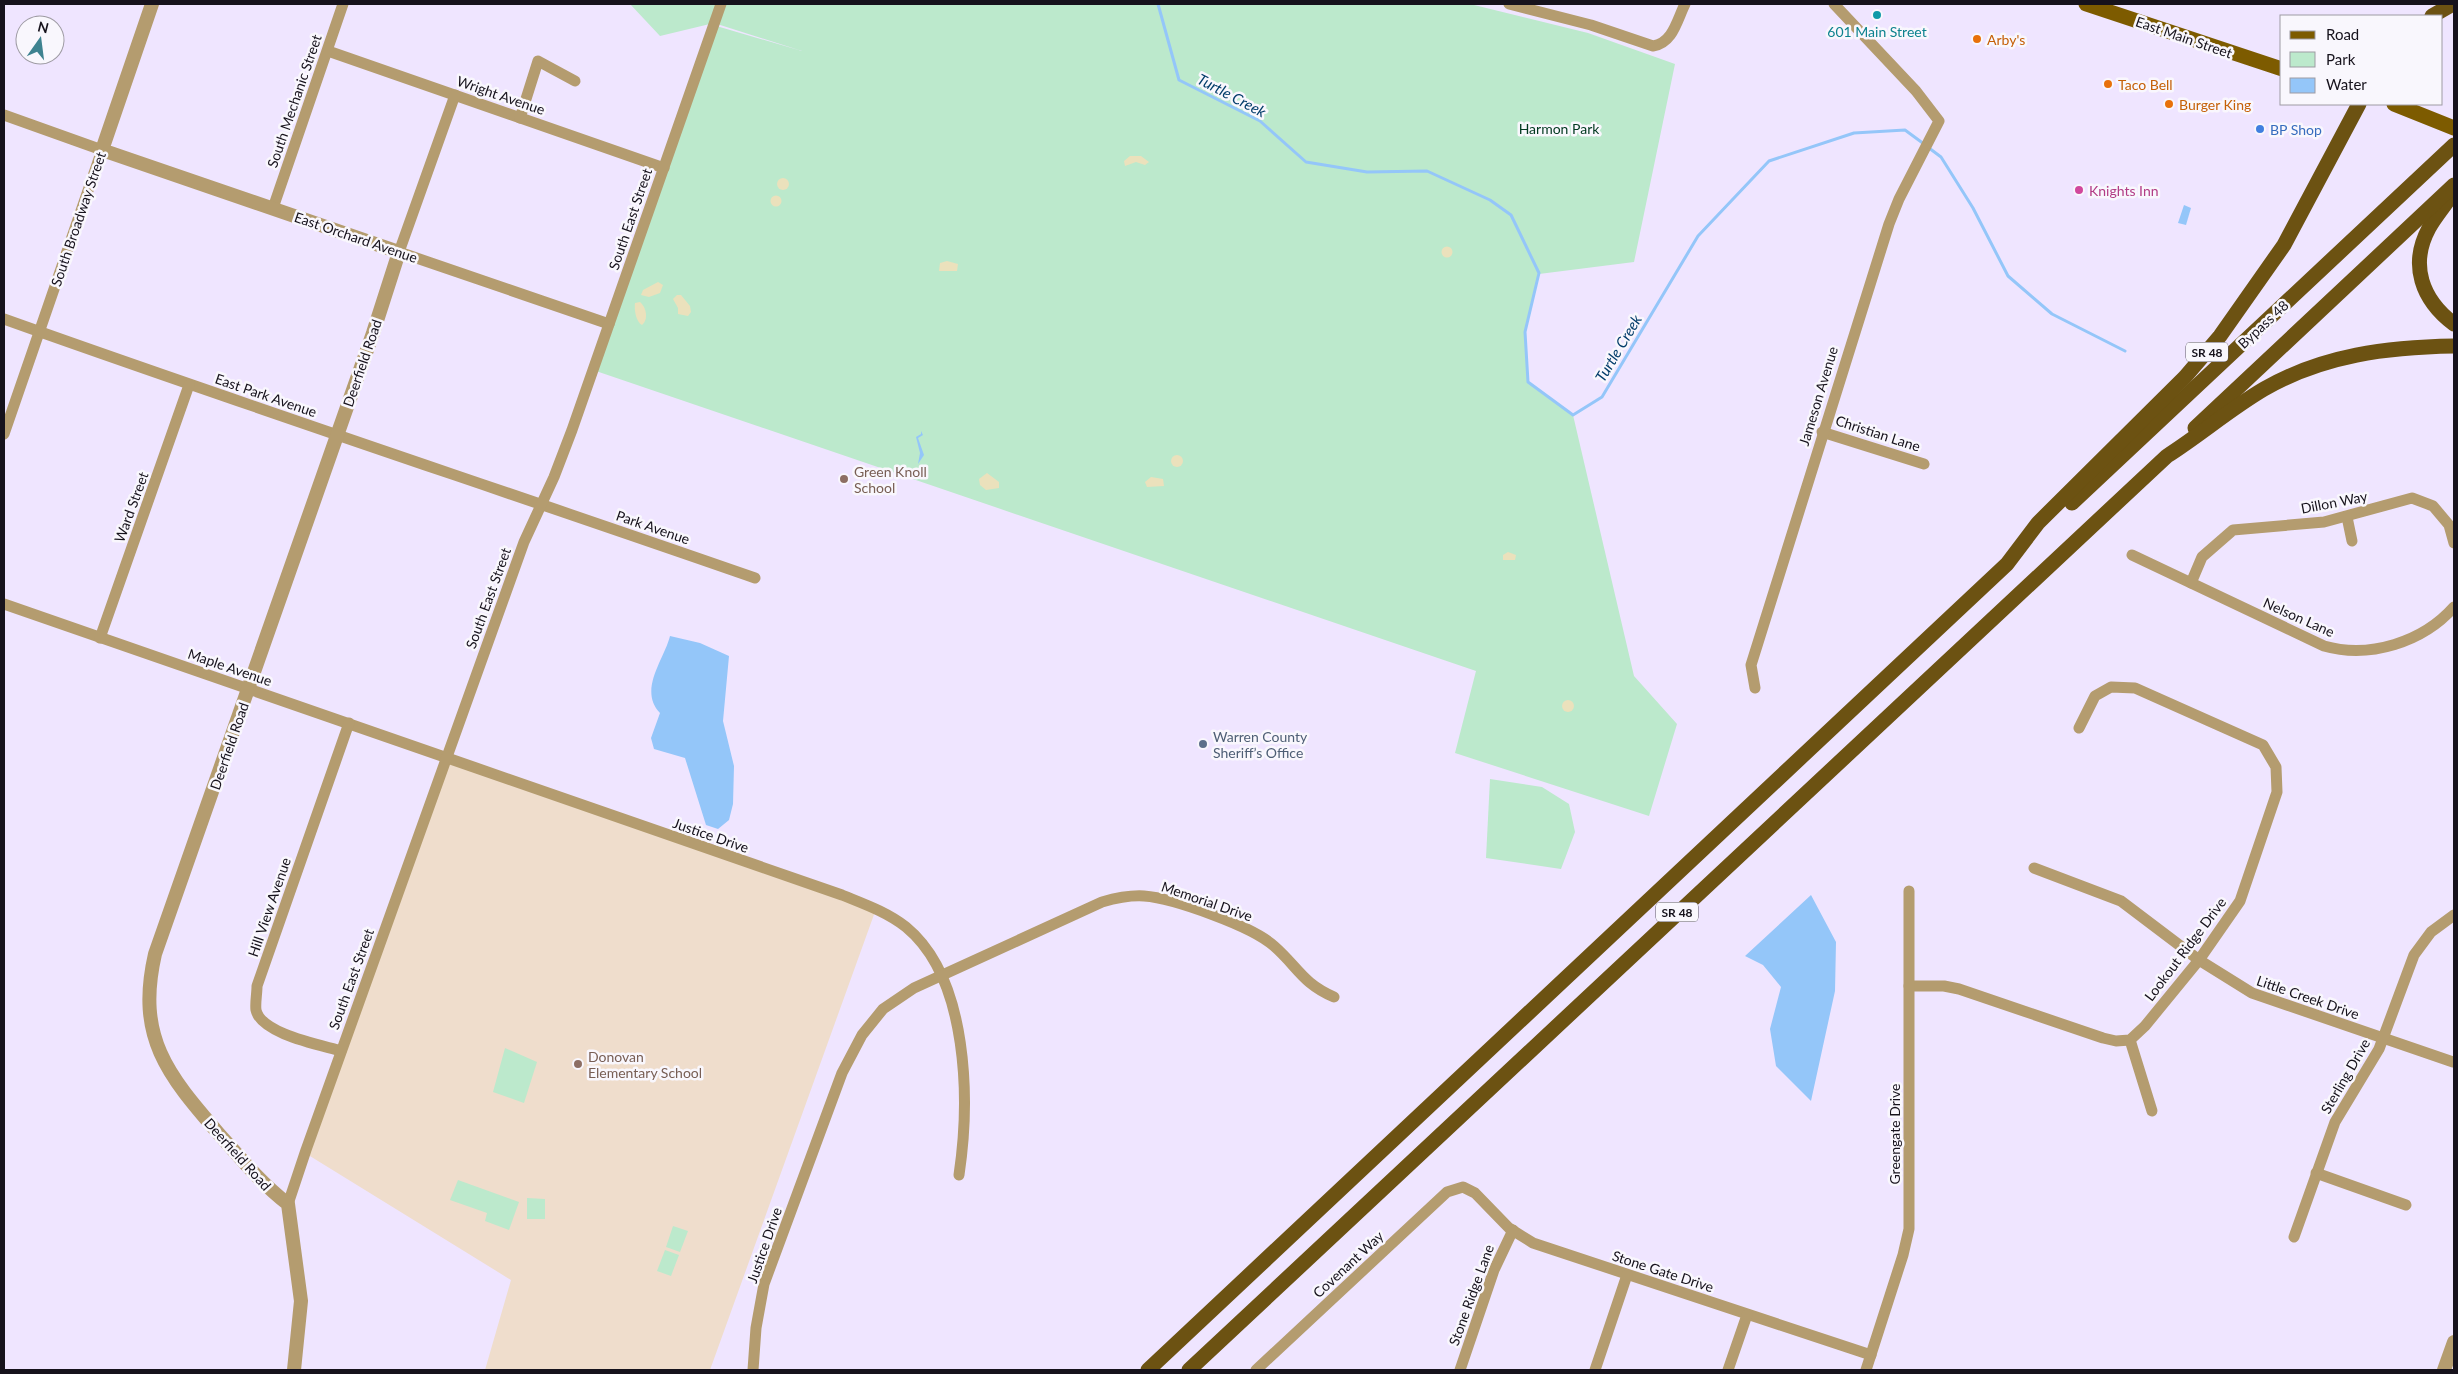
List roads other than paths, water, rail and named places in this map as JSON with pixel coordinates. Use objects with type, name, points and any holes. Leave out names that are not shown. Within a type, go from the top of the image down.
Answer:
[{"type":"highway","points":[[2434,15],[2452,4]]},
{"type":"highway","name":"SR 48","points":[[1148,1370],[2007,564],[2038,523],[2185,377],[2220,336],[2284,245],[2358,105]]},
{"type":"highway","name":"Bypass 48","points":[[2007,564],[2454,145]]},
{"type":"highway","name":"Bypass 48","points":[[2167,456],[2454,185]]},
{"type":"highway","points":[[2454,190],[2429,229],[2420,261],[2423,284],[2429,300],[2439,313],[2454,324]]},
{"type":"highway","name":"SR 48","points":[[1189,1370],[2167,456],[2249,398],[2307,369],[2369,352],[2400,348],[2454,346]]},
{"type":"main road","name":"East Main Street","points":[[2086,4],[2280,68]]},
{"type":"main road","points":[[2396,105],[2454,128]]},
{"type":"street","name":"South Broadway Street","points":[[4,434],[152,4]]},
{"type":"street","name":"South Mechanic Street","points":[[272,208],[343,4]]},
{"type":"street","name":"South East Street","points":[[288,1204],[524,542],[542,504],[572,430],[721,4]]},
{"type":"street","points":[[1508,4],[1592,25],[1653,46],[1667,40],[1685,4]]},
{"type":"street","name":"Jameson Avenue","points":[[1756,688],[1751,665],[1822,432],[1889,224],[1899,199],[1939,121],[1916,91],[1834,4]]},
{"type":"street","name":"Wright Avenue","points":[[328,51],[664,168]]},
{"type":"street","points":[[520,118],[538,61],[575,81]]},
{"type":"street","name":"Deerfield Road","points":[[288,1204],[259,1180],[176,1082],[156,1045],[148,1003],[149,982],[155,954],[455,95]]},
{"type":"street","points":[[4,115],[102,150]]},
{"type":"street","name":"East Orchard Avenue","points":[[102,150],[609,324]]},
{"type":"street","name":"East Park Avenue","points":[[4,319],[189,385],[542,504]]},
{"type":"street","name":"Ward Street","points":[[100,638],[189,385]]},
{"type":"street","name":"Christian Lane","points":[[1822,432],[1924,464]]},
{"type":"street","name":"Dillon Way","points":[[2191,583],[2202,557],[2233,530],[2324,522],[2412,498],[2433,506],[2449,525],[2454,543]]},
{"type":"street","name":"Park Avenue","points":[[542,504],[755,578]]},
{"type":"street","points":[[2347,517],[2352,541]]},
{"type":"street","name":"Nelson Lane","points":[[2132,556],[2324,646],[2338,650],[2382,649],[2402,642],[2442,620],[2454,607]]},
{"type":"street","name":"Maple Avenue","points":[[4,604],[446,758]]},
{"type":"street","name":"Lookout Ridge Drive","points":[[2079,728],[2095,696],[2111,687],[2135,688],[2263,746],[2276,767],[2277,792],[2240,901],[2200,960],[2145,1026],[2130,1040]]},
{"type":"street","name":"Hill View Avenue","points":[[342,1051],[278,1032],[263,1021],[256,1011],[257,986],[349,723]]},
{"type":"street","name":"Justice Drive","points":[[446,758],[876,909],[895,919],[918,938],[942,975],[953,1010],[960,1055],[964,1134],[959,1175]]},
{"type":"street","name":"Little Creek Drive","points":[[2034,868],[2121,901],[2200,960],[2252,993],[2453,1062]]},
{"type":"street","name":"Greengate Drive","points":[[1866,1370],[1903,1255],[1909,1228],[1909,891]]},
{"type":"street","name":"Memorial Drive","points":[[942,975],[1102,902],[1131,896],[1146,896],[1195,910],[1262,937],[1274,946],[1308,983],[1334,997]]},
{"type":"street","name":"Sterling Drive","points":[[2294,1237],[2335,1122],[2383,1039],[2414,954],[2431,932],[2454,915]]},
{"type":"street","name":"Justice Drive","points":[[753,1370],[756,1328],[764,1284],[842,1073],[862,1035],[882,1009],[914,988],[942,975]]},
{"type":"street","points":[[1909,986],[1944,986],[1960,989],[2104,1038],[2116,1041],[2130,1040],[2152,1110]]},
{"type":"street","points":[[2316,1173],[2406,1205]]},
{"type":"street","name":"Stone Gate Drive","points":[[1463,1187],[1475,1193],[1513,1230],[1540,1246],[1871,1355]]},
{"type":"street","name":"Covenant Way","points":[[1256,1370],[1447,1192],[1463,1187]]},
{"type":"street","points":[[288,1204],[301,1302],[294,1370]]},
{"type":"street","name":"Stone Ridge Lane","points":[[1460,1370],[1494,1270],[1513,1230]]},
{"type":"street","points":[[1595,1370],[1627,1275]]},
{"type":"street","points":[[1728,1370],[1747,1315]]},
{"type":"street","points":[[2444,1370],[2454,1342]]},
{"type":"water","points":[[2184,205],[2191,208],[2186,225],[2178,223]]},
{"type":"water","points":[[921,431],[923,435],[918,438],[924,455],[918,464],[920,453],[916,437],[921,434]]},
{"type":"water","points":[[670,636],[700,643],[729,656],[723,721],[734,766],[733,804],[729,820],[718,829],[706,825],[685,758],[654,749],[651,738],[660,713],[651,695],[652,685],[654,675]]},
{"type":"water","points":[[1811,895],[1836,942],[1835,991],[1811,1101],[1776,1066],[1770,1029],[1781,987],[1763,965],[1745,956]]},
{"type":"waterway","name":"Turtle Creek","points":[[1158,4],[1179,80],[1260,121],[1306,162],[1367,172],[1427,171],[1490,200],[1511,215],[1539,273],[1525,332],[1528,382],[1573,415],[1602,397],[1698,236],[1769,161],[1854,133],[1905,130],[1924,144]]},
{"type":"waterway","name":"Turtle Creek","points":[[1929,148],[1941,157],[1973,208],[2008,276],[2052,314],[2125,351]]},
{"type":"place","name":"601 Main Street","points":[[1877,15]]},
{"type":"place","name":"Arby's","points":[[1977,39]]},
{"type":"place","name":"Taco Bell","points":[[2108,84]]},
{"type":"place","name":"Burger King","points":[[2169,104]]},
{"type":"place","name":"BP Shop","points":[[2260,129]]},
{"type":"place","name":"Knights Inn","points":[[2079,190]]},
{"type":"place","name":"Green Knoll School","points":[[844,479]]},
{"type":"place","name":"Warren County Sheriff’s Office","points":[[1203,744]]},
{"type":"place","name":"Donovan Elementary School","points":[[578,1064]]},
{"type":"park label","name":"Harmon Park","points":[[1559,128]]}]
